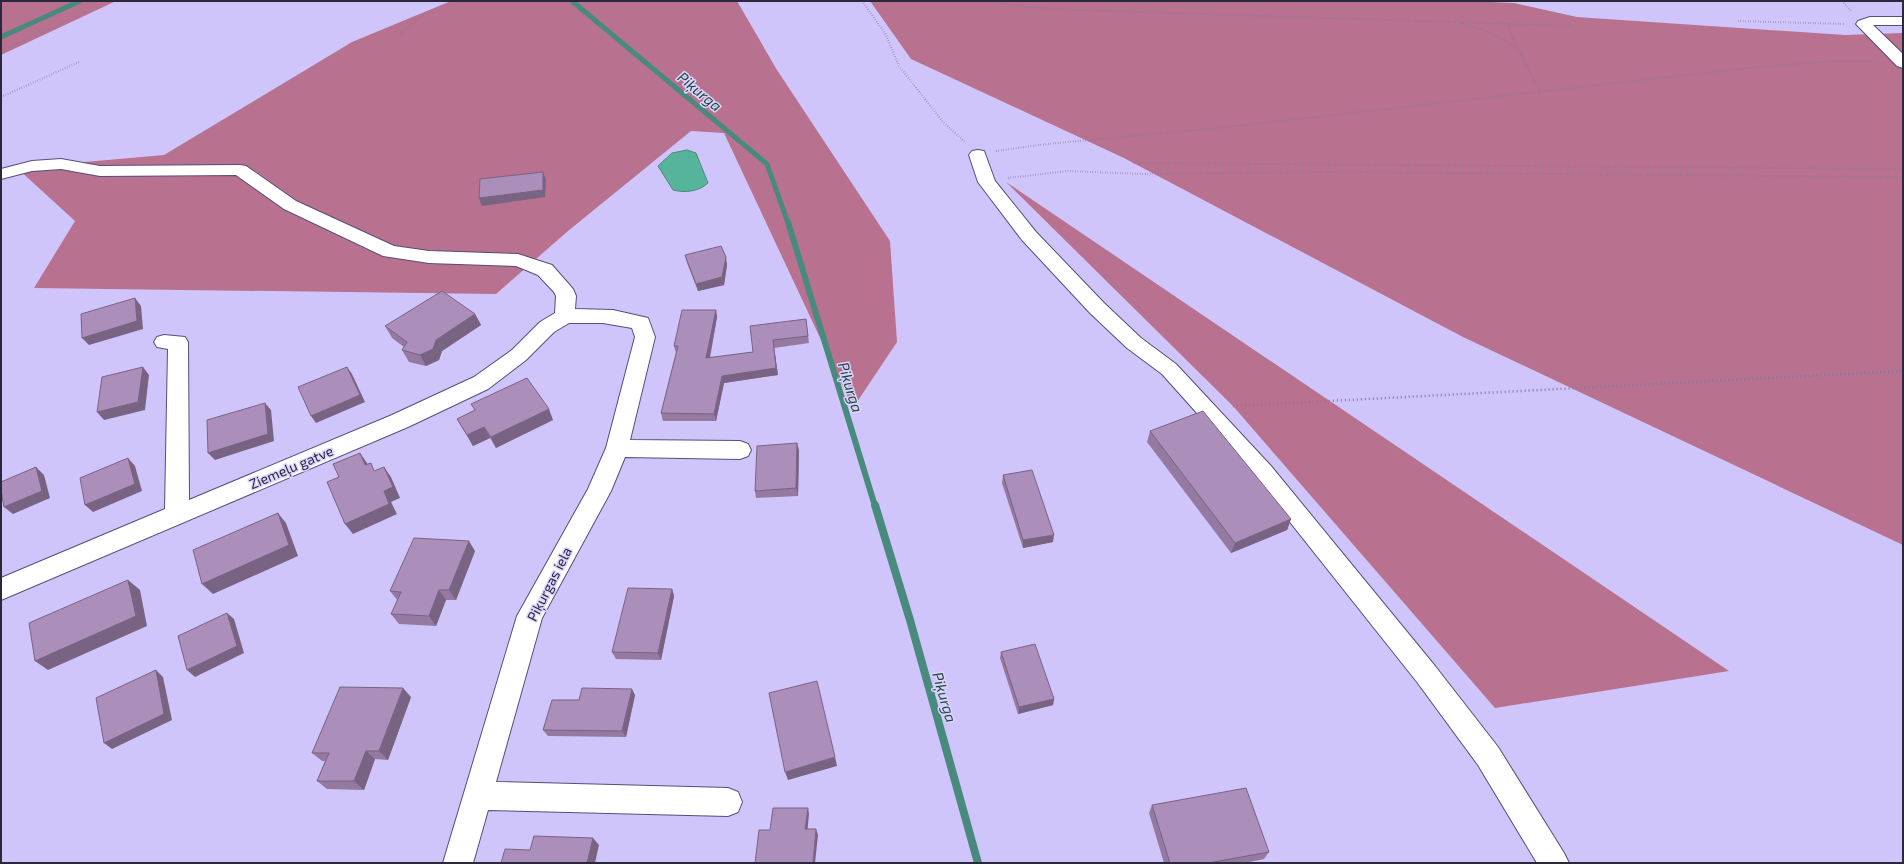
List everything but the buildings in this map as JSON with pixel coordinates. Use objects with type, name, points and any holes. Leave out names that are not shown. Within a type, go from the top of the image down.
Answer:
[{"type":"street","points":[[1903,22],[1870,21],[1863,24],[1903,63]]},
{"type":"street","points":[[978,155],[987,182],[1029,236],[1097,308],[1134,343],[1169,370],[1263,472],[1426,674],[1488,756],[1554,863]]},
{"type":"street","points":[[1,174],[32,166],[61,164],[100,171],[240,170],[290,206],[390,252],[428,257],[518,260],[545,270],[562,289],[566,296],[567,305],[565,316]]},
{"type":"street","name":"Piķurgas iela","points":[[458,863],[476,796],[530,616],[599,491],[617,448],[645,337],[641,324],[626,318],[606,316],[565,316]]},
{"type":"street","name":"Ziemeļu gatve","points":[[1,589],[400,421],[481,383],[519,355],[547,327],[565,316]]},
{"type":"street","points":[[164,342],[178,342],[177,514]]},
{"type":"street","points":[[617,448],[740,450]]},
{"type":"street","points":[[476,796],[728,802]]},
{"type":"path","points":[[862,1],[886,35],[899,66],[943,122],[978,155],[1018,147],[1218,128],[1758,67],[1868,61],[1903,63]]},
{"type":"path","points":[[994,1],[1003,4],[1049,9],[1575,26]]},
{"type":"path","points":[[1842,1],[1851,11]]},
{"type":"path","points":[[1872,1],[1903,2]]},
{"type":"path","points":[[400,34],[426,14]]},
{"type":"path","points":[[1,51],[71,19]]},
{"type":"path","points":[[1738,21],[1863,24]]},
{"type":"path","points":[[1459,22],[1491,33],[1517,48]]},
{"type":"path","points":[[1507,23],[1517,48],[1540,92]]},
{"type":"path","points":[[1,97],[79,62]]},
{"type":"path","points":[[1133,163],[1903,170]]},
{"type":"path","points":[[987,182],[1022,176],[1068,171],[1141,174],[1325,172],[1903,177]]},
{"type":"path","points":[[1233,406],[1903,371]]},
{"type":"shaded area","points":[[1,1],[116,1],[1,55]]},
{"type":"shaded area","points":[[451,1],[737,1],[777,70],[890,241],[897,342],[853,408],[724,133],[691,131],[568,231],[496,294],[34,288],[75,221],[17,168],[164,155],[352,42]]},
{"type":"shaded area","points":[[870,1],[1469,1],[1514,3],[1577,17],[1845,35],[1903,33],[1903,545],[1463,337],[1124,158],[911,59]]},
{"type":"shaded area","points":[[687,150],[696,153],[708,183],[696,190],[691,191],[673,190],[658,166],[672,153]]},
{"type":"shaded area","points":[[1006,182],[1729,671],[1495,708],[1233,406]]},
{"type":"waterway","points":[[1,37],[80,1]]},
{"type":"waterway","name":"Piķurga","points":[[572,1],[767,164],[788,223]]},
{"type":"waterway","name":"Piķurga","points":[[788,222],[875,506]]},
{"type":"waterway","name":"Piķurga","points":[[875,505],[910,620],[978,863]]}]
